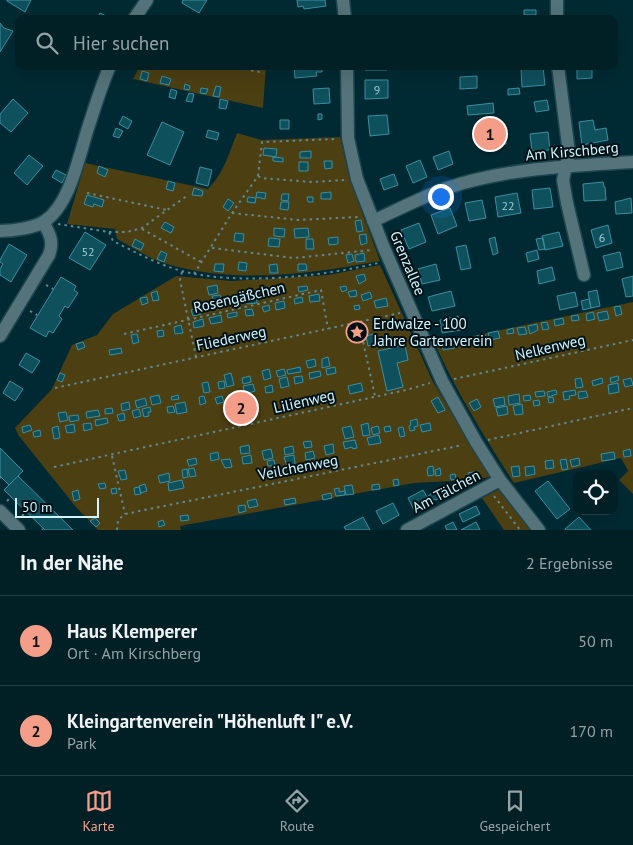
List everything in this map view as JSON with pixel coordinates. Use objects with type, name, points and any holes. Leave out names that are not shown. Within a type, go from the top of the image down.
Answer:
[{"type":"street","points":[[137,15],[147,0]]},
{"type":"street","points":[[343,0],[345,15]]},
{"type":"street","points":[[557,0],[557,15]]},
{"type":"street","points":[[0,231],[22,228],[43,222],[52,215],[61,203],[69,187],[108,70]]},
{"type":"street","name":"Grenzallee","points":[[346,70],[348,138],[357,179],[389,261],[442,382],[500,480],[539,530]]},
{"type":"street","points":[[559,70],[569,153],[564,180],[567,204],[584,275]]},
{"type":"street","name":"Am Kirschberg","points":[[372,218],[447,188],[505,174],[633,162]]},
{"type":"street","points":[[0,336],[49,255],[52,239],[43,222]]},
{"type":"street","name":"Am Tälchen","points":[[407,530],[500,480]]},
{"type":"street","points":[[3,506],[19,530]]},
{"type":"path","points":[[250,70],[264,73]]},
{"type":"path","points":[[194,274],[232,213],[258,176],[262,142],[348,138]]},
{"type":"path","points":[[258,176],[261,178],[313,182],[357,179]]},
{"type":"path","points":[[87,193],[167,210]]},
{"type":"path","points":[[43,222],[109,232],[121,232],[142,228],[188,195]]},
{"type":"path","points":[[232,213],[298,220],[364,216],[372,218]]},
{"type":"path","points":[[142,228],[202,262]]},
{"type":"path","points":[[109,232],[113,241],[145,257],[182,271],[231,278],[271,277],[353,269],[389,261]]},
{"type":"path","points":[[211,248],[294,258],[384,248]]},
{"type":"path","points":[[182,271],[180,280],[196,357]]},
{"type":"path","points":[[47,286],[53,289]]},
{"type":"path","name":"Rosengäßchen","points":[[124,334],[320,290],[328,329]]},
{"type":"path","name":"Fliederweg","points":[[55,388],[328,329],[410,309]]},
{"type":"path","points":[[28,310],[37,315]]},
{"type":"path","points":[[359,322],[375,396]]},
{"type":"path","name":"Nelkenweg","points":[[442,382],[633,340]]},
{"type":"path","name":"Lilienweg","points":[[54,467],[112,456],[442,382]]},
{"type":"path","name":"Veilchenweg","points":[[125,514],[633,408]]},
{"type":"path","points":[[112,456],[125,514],[118,520],[117,530]]},
{"type":"path","points":[[488,487],[520,530]]},
{"type":"path","points":[[3,506],[11,497]]},
{"type":"path","points":[[21,517],[26,512]]},
{"type":"shaded area","points":[[138,70],[266,70],[263,108],[133,79]]},
{"type":"shaded area","points":[[237,133],[261,140],[340,137],[350,180],[380,261],[299,273],[272,275],[217,274],[190,270],[152,258],[117,239],[115,229],[67,224],[85,163],[208,189],[222,170]]},
{"type":"shaded area","points":[[380,265],[433,382],[490,477],[414,483],[180,526],[181,530],[98,530],[76,507],[19,436],[15,428],[52,389],[72,345],[97,335],[113,314],[176,276],[232,281],[328,275]]},
{"type":"shaded area","points":[[633,302],[633,494],[619,480],[628,471],[621,458],[514,483],[472,415],[435,344]]},
{"type":"shaded area","points":[[500,489],[533,530],[504,530],[482,498]]},
{"type":"building","points":[[7,0],[31,0],[25,12]]},
{"type":"building","points":[[183,0],[207,0],[199,13],[182,3]]},
{"type":"building","points":[[297,0],[325,0],[326,6],[304,9],[303,6],[298,7]]},
{"type":"building","points":[[524,10],[536,10],[536,15],[524,15]]},
{"type":"building","points":[[0,23],[4,28],[13,31],[0,52]]},
{"type":"building","points":[[294,70],[322,70],[322,72],[316,72],[317,76],[295,78]]},
{"type":"building","points":[[521,70],[543,70],[545,85],[522,87]]},
{"type":"building","points":[[577,70],[592,70],[592,78],[577,79]]},
{"type":"building","points":[[142,71],[149,73],[147,81],[140,79]]},
{"type":"building","points":[[162,76],[171,79],[169,85],[160,83]]},
{"type":"building","points":[[477,76],[477,88],[460,89],[460,77]]},
{"type":"building","points":[[365,80],[388,80],[388,98],[365,99]]},
{"type":"building","points":[[185,84],[190,86],[189,90],[184,89]]},
{"type":"building","points":[[216,86],[221,87],[219,97],[213,96]]},
{"type":"building","points":[[201,88],[208,89],[206,94],[200,93]]},
{"type":"building","points":[[329,88],[330,103],[314,104],[313,89]]},
{"type":"building","points":[[519,88],[520,94],[508,95],[508,89]]},
{"type":"building","points":[[171,89],[177,91],[175,99],[169,97]]},
{"type":"building","points":[[189,93],[194,94],[192,102],[186,101]]},
{"type":"building","points":[[13,99],[28,113],[11,132],[0,123],[0,114]]},
{"type":"building","points":[[220,99],[228,101],[226,109],[219,108]]},
{"type":"building","points":[[547,100],[549,110],[536,112],[534,102]]},
{"type":"building","points":[[493,103],[494,113],[468,115],[467,106]]},
{"type":"building","points":[[318,114],[322,114],[322,119],[318,120]]},
{"type":"building","points":[[387,115],[389,134],[370,136],[368,116]]},
{"type":"building","points":[[123,116],[132,121],[128,129],[119,124]]},
{"type":"building","points":[[280,120],[289,120],[289,129],[280,129]]},
{"type":"building","points":[[593,120],[595,130],[606,128],[608,140],[582,145],[579,122]]},
{"type":"building","points":[[162,122],[184,132],[170,165],[147,155]]},
{"type":"building","points":[[116,128],[123,131],[119,138],[113,136]]},
{"type":"building","points":[[504,128],[506,144],[491,146],[490,141],[479,143],[478,137],[474,138],[474,131]]},
{"type":"building","points":[[208,130],[219,133],[217,140],[206,137]]},
{"type":"building","points":[[548,132],[550,150],[532,151],[530,134]]},
{"type":"building","points":[[264,148],[277,149],[276,157],[263,155]]},
{"type":"building","points":[[311,151],[311,158],[300,158],[300,152]]},
{"type":"building","points":[[449,151],[453,164],[438,170],[433,157]]},
{"type":"building","points":[[29,155],[43,166],[27,185],[14,173]]},
{"type":"building","points":[[273,157],[283,158],[283,162],[273,161]]},
{"type":"building","points":[[420,160],[427,177],[413,183],[406,166]]},
{"type":"building","points":[[324,161],[332,161],[332,168],[325,169]]},
{"type":"building","points":[[299,162],[308,162],[308,171],[299,171]]},
{"type":"building","points":[[99,166],[108,170],[105,177],[97,173]]},
{"type":"building","points":[[200,167],[212,170],[208,186],[196,183]]},
{"type":"building","points":[[56,170],[66,175],[62,183],[52,177]]},
{"type":"building","points":[[394,174],[398,185],[384,190],[380,179]]},
{"type":"building","points":[[168,181],[175,183],[173,191],[166,189]]},
{"type":"building","points":[[603,182],[606,200],[584,201],[583,184]]},
{"type":"building","points":[[194,188],[203,191],[202,196],[192,195]]},
{"type":"building","points":[[550,188],[553,207],[534,209],[532,190]]},
{"type":"building","points":[[257,192],[266,193],[265,199],[256,197]]},
{"type":"building","points":[[331,192],[331,199],[321,199],[321,193]]},
{"type":"building","points":[[517,193],[521,213],[498,217],[495,197]]},
{"type":"building","points":[[282,194],[289,194],[288,201],[281,200]]},
{"type":"building","points":[[87,195],[104,200],[102,207],[94,204],[93,207],[84,204]]},
{"type":"building","points":[[248,197],[256,198],[255,203],[247,202]]},
{"type":"building","points":[[307,197],[313,197],[313,202],[308,202]]},
{"type":"building","points":[[631,198],[632,213],[616,214],[615,202]]},
{"type":"building","points":[[228,199],[234,203],[228,211],[223,207]]},
{"type":"building","points":[[482,200],[486,218],[469,221],[465,203]]},
{"type":"building","points":[[281,202],[289,202],[288,210],[280,209]]},
{"type":"building","points":[[450,208],[457,226],[438,234],[431,215]]},
{"type":"building","points":[[361,220],[363,231],[357,232],[355,221]]},
{"type":"building","points":[[165,222],[174,227],[171,233],[161,228]]},
{"type":"building","points":[[419,223],[426,242],[409,249],[401,230]]},
{"type":"building","points":[[608,225],[612,243],[596,248],[591,230]]},
{"type":"building","points":[[274,228],[285,229],[284,237],[274,236]]},
{"type":"building","points":[[308,228],[309,237],[295,238],[294,229]]},
{"type":"building","points":[[85,232],[106,245],[90,270],[69,258]]},
{"type":"building","points":[[559,232],[563,246],[545,250],[542,236]]},
{"type":"building","points":[[235,233],[244,234],[243,242],[234,241]]},
{"type":"building","points":[[366,234],[367,243],[361,245],[359,235]]},
{"type":"building","points":[[338,237],[338,244],[329,245],[328,238]]},
{"type":"building","points":[[495,237],[498,253],[493,255],[489,239]]},
{"type":"building","points":[[269,238],[280,239],[279,247],[268,246]]},
{"type":"building","points":[[543,238],[545,249],[539,250],[536,239]]},
{"type":"building","points":[[135,239],[144,244],[141,250],[132,246]]},
{"type":"building","points":[[306,239],[313,239],[314,249],[306,249]]},
{"type":"building","points":[[9,244],[27,255],[11,282],[0,275],[0,269],[3,264],[0,260]]},
{"type":"building","points":[[466,245],[471,268],[461,270],[456,247]]},
{"type":"building","points":[[537,250],[539,259],[528,262],[526,253]]},
{"type":"building","points":[[161,251],[167,254],[164,262],[157,259]]},
{"type":"building","points":[[620,252],[623,267],[607,271],[603,256]]},
{"type":"building","points":[[364,253],[365,261],[356,262],[355,255]]},
{"type":"building","points":[[352,254],[354,261],[348,263],[346,255]]},
{"type":"building","points":[[239,262],[247,263],[246,271],[238,270]]},
{"type":"building","points":[[215,264],[224,264],[223,272],[214,271]]},
{"type":"building","points":[[277,264],[278,273],[270,273],[269,265]]},
{"type":"building","points":[[298,264],[306,264],[307,270],[298,271]]},
{"type":"building","points":[[436,264],[440,280],[422,284],[418,269]]},
{"type":"building","points":[[552,267],[555,280],[539,284],[537,271]]},
{"type":"building","points":[[364,274],[366,280],[359,284],[356,276]]},
{"type":"building","points":[[633,276],[633,296],[626,297],[622,279]]},
{"type":"building","points":[[61,277],[76,286],[74,290],[78,293],[68,308],[65,306],[59,316],[62,319],[53,333],[49,331],[46,337],[30,328]]},
{"type":"building","points":[[217,285],[218,293],[209,295],[207,287]]},
{"type":"building","points":[[307,286],[308,290],[299,292],[298,287]]},
{"type":"building","points":[[346,286],[347,290],[342,292],[340,287]]},
{"type":"building","points":[[270,287],[271,292],[264,294],[263,288]]},
{"type":"building","points":[[356,290],[357,296],[350,297],[348,292]]},
{"type":"building","points":[[597,290],[600,306],[591,308],[588,292]]},
{"type":"building","points":[[157,291],[159,300],[153,301],[151,293]]},
{"type":"building","points":[[451,291],[455,306],[432,311],[428,297]]},
{"type":"building","points":[[370,292],[372,298],[363,301],[361,295]]},
{"type":"building","points":[[575,292],[578,306],[560,310],[557,296]]},
{"type":"building","points":[[319,294],[320,301],[310,302],[309,296]]},
{"type":"building","points":[[220,295],[221,300],[214,301],[212,296]]},
{"type":"building","points":[[256,295],[257,303],[247,304],[245,297]]},
{"type":"building","points":[[243,296],[244,303],[238,304],[236,297]]},
{"type":"building","points":[[147,297],[148,303],[142,305],[140,298]]},
{"type":"building","points":[[302,297],[303,302],[295,304],[294,299]]},
{"type":"building","points":[[386,298],[388,306],[376,308],[374,301]]},
{"type":"building","points":[[589,299],[591,308],[583,310],[581,301]]},
{"type":"building","points":[[284,301],[285,308],[276,310],[275,303]]},
{"type":"building","points":[[269,305],[270,310],[264,312],[262,307]]},
{"type":"building","points":[[359,305],[360,309],[355,310],[354,306]]},
{"type":"building","points":[[620,306],[622,314],[616,316],[614,307]]},
{"type":"building","points":[[199,308],[201,314],[193,316],[191,310]]},
{"type":"building","points":[[252,309],[254,315],[246,316],[245,310]]},
{"type":"building","points":[[607,311],[609,319],[599,321],[597,313]]},
{"type":"building","points":[[237,312],[237,316],[228,318],[227,314]]},
{"type":"building","points":[[593,312],[595,319],[587,321],[586,314]]},
{"type":"building","points":[[221,315],[222,322],[211,324],[209,318]]},
{"type":"building","points":[[578,315],[579,320],[572,321],[571,316]]},
{"type":"building","points":[[458,316],[461,330],[442,333],[440,320]]},
{"type":"building","points":[[563,318],[564,324],[555,326],[554,320]]},
{"type":"building","points":[[203,319],[204,326],[194,328],[193,322]]},
{"type":"building","points":[[547,322],[549,329],[543,330],[541,323]]},
{"type":"building","points":[[537,324],[538,330],[530,334],[528,326]]},
{"type":"building","points":[[181,325],[183,333],[175,334],[174,327]]},
{"type":"building","points":[[525,327],[527,334],[519,335],[517,328]]},
{"type":"building","points":[[513,328],[514,333],[507,334],[507,330]]},
{"type":"building","points":[[163,330],[164,336],[158,337],[157,331]]},
{"type":"building","points":[[498,331],[500,338],[490,340],[488,333]]},
{"type":"building","points":[[137,334],[139,342],[133,344],[131,335]]},
{"type":"building","points":[[373,334],[375,344],[368,346],[366,336]]},
{"type":"building","points":[[485,335],[486,341],[477,342],[476,336]]},
{"type":"building","points":[[471,337],[473,344],[463,346],[462,340]]},
{"type":"building","points":[[453,341],[455,348],[443,350],[442,344]]},
{"type":"building","points":[[83,342],[85,347],[78,350],[76,344]]},
{"type":"building","points":[[405,345],[408,360],[397,363],[403,387],[387,391],[378,351]]},
{"type":"building","points":[[121,348],[122,353],[110,355],[109,350]]},
{"type":"building","points":[[26,353],[40,361],[32,373],[19,365]]},
{"type":"building","points":[[328,357],[330,366],[322,368],[322,359]]},
{"type":"building","points":[[315,359],[316,366],[308,368],[306,361]]},
{"type":"building","points":[[300,367],[301,372],[288,374],[287,370]]},
{"type":"building","points":[[335,367],[336,373],[327,375],[326,369]]},
{"type":"building","points":[[269,369],[271,378],[264,380],[262,371]]},
{"type":"building","points":[[284,369],[286,375],[278,377],[276,371]]},
{"type":"building","points":[[320,371],[321,376],[310,379],[309,373]]},
{"type":"building","points":[[60,373],[65,375],[62,382],[57,380]]},
{"type":"building","points":[[231,373],[234,385],[227,387],[224,375]]},
{"type":"building","points":[[250,376],[251,382],[243,384],[242,378]]},
{"type":"building","points":[[302,376],[303,382],[295,384],[294,377]]},
{"type":"building","points":[[618,376],[619,380],[611,383],[610,378]]},
{"type":"building","points":[[287,377],[289,386],[281,388],[279,379]]},
{"type":"building","points":[[581,378],[583,387],[576,388],[575,379]]},
{"type":"building","points":[[602,378],[603,383],[593,386],[592,381]]},
{"type":"building","points":[[631,378],[633,385],[625,387],[623,380]]},
{"type":"building","points":[[10,381],[23,389],[15,401],[3,393]]},
{"type":"building","points":[[224,381],[225,388],[219,389],[218,382]]},
{"type":"building","points":[[208,382],[210,392],[204,393],[202,383]]},
{"type":"building","points":[[361,383],[363,391],[350,394],[348,386]]},
{"type":"building","points":[[618,383],[619,392],[609,394],[608,385]]},
{"type":"building","points":[[253,384],[255,391],[245,394],[243,386]]},
{"type":"building","points":[[272,385],[273,392],[266,393],[265,387]]},
{"type":"building","points":[[556,390],[557,394],[548,397],[547,392]]},
{"type":"building","points":[[575,390],[576,395],[569,396],[570,399],[564,400],[563,392]]},
{"type":"building","points":[[544,391],[545,396],[536,397],[535,392]]},
{"type":"building","points":[[586,391],[588,397],[579,399],[578,392]]},
{"type":"building","points":[[238,393],[239,401],[230,403],[228,395]]},
{"type":"building","points":[[519,394],[520,403],[509,405],[508,396]]},
{"type":"building","points":[[159,395],[161,403],[152,405],[150,397]]},
{"type":"building","points":[[178,395],[179,399],[172,400],[171,397]]},
{"type":"building","points":[[530,395],[531,400],[524,401],[523,396]]},
{"type":"building","points":[[204,396],[206,403],[200,405],[199,397]]},
{"type":"building","points":[[222,396],[224,402],[217,404],[215,398]]},
{"type":"building","points":[[438,397],[445,410],[438,413],[431,401]]},
{"type":"building","points":[[504,397],[505,405],[495,407],[493,399]]},
{"type":"building","points":[[553,397],[554,402],[549,403],[548,398]]},
{"type":"building","points":[[145,398],[147,405],[137,408],[135,401]]},
{"type":"building","points":[[477,399],[481,407],[474,411],[469,403]]},
{"type":"building","points":[[539,400],[540,405],[534,406],[533,401]]},
{"type":"building","points":[[129,402],[130,409],[122,411],[121,404]]},
{"type":"building","points":[[185,402],[187,412],[177,414],[175,404]]},
{"type":"building","points":[[522,404],[523,414],[515,415],[513,406]]},
{"type":"building","points":[[173,406],[175,412],[168,413],[167,407]]},
{"type":"building","points":[[507,406],[508,414],[498,416],[496,408]]},
{"type":"building","points":[[150,407],[151,412],[148,412],[149,416],[144,417],[142,409]]},
{"type":"building","points":[[112,408],[113,413],[105,414],[105,409]]},
{"type":"building","points":[[139,409],[141,416],[134,418],[132,411]]},
{"type":"building","points":[[98,410],[100,416],[87,418],[86,412]]},
{"type":"building","points":[[66,412],[68,420],[60,422],[58,413]]},
{"type":"building","points":[[124,413],[125,420],[119,421],[117,415]]},
{"type":"building","points":[[78,415],[79,420],[70,422],[69,416]]},
{"type":"building","points":[[107,418],[108,423],[96,426],[95,420]]},
{"type":"building","points":[[417,419],[418,426],[414,427],[415,430],[410,431],[410,421]]},
{"type":"building","points":[[91,423],[92,429],[84,431],[83,424]]},
{"type":"building","points":[[368,423],[370,435],[363,436],[361,425]]},
{"type":"building","points":[[430,423],[431,430],[422,432],[420,425]]},
{"type":"building","points":[[74,424],[75,432],[67,433],[65,426]]},
{"type":"building","points":[[30,425],[32,430],[23,433],[22,427]]},
{"type":"building","points":[[58,426],[60,438],[54,439],[52,428]]},
{"type":"building","points":[[351,426],[354,437],[345,439],[342,428]]},
{"type":"building","points":[[378,426],[380,433],[373,435],[371,428]]},
{"type":"building","points":[[390,426],[391,431],[385,432],[384,427]]},
{"type":"building","points":[[403,427],[405,436],[400,437],[398,428]]},
{"type":"building","points":[[40,430],[41,436],[34,437],[33,432]]},
{"type":"building","points":[[379,435],[381,443],[369,445],[367,438]]},
{"type":"building","points":[[355,440],[357,448],[345,449],[343,442]]},
{"type":"building","points":[[311,441],[312,447],[305,448],[303,442]]},
{"type":"building","points":[[333,444],[334,453],[326,455],[324,446]]},
{"type":"building","points":[[249,445],[250,453],[241,454],[240,447]]},
{"type":"building","points":[[293,446],[294,453],[285,455],[284,448]]},
{"type":"building","points":[[0,448],[23,471],[9,485],[0,476]]},
{"type":"building","points":[[271,449],[273,458],[264,460],[262,451]]},
{"type":"building","points":[[630,449],[631,456],[624,457],[623,451]]},
{"type":"building","points":[[313,451],[315,458],[306,460],[305,453]]},
{"type":"building","points":[[218,452],[219,459],[211,461],[210,454]]},
{"type":"building","points":[[614,452],[615,459],[602,461],[601,454]]},
{"type":"building","points":[[251,455],[252,463],[243,464],[242,457]]},
{"type":"building","points":[[294,455],[295,464],[287,466],[284,457]]},
{"type":"building","points":[[196,458],[197,464],[189,466],[187,460]]},
{"type":"building","points":[[579,458],[580,465],[572,467],[570,460]]},
{"type":"building","points":[[230,459],[232,467],[225,468],[221,460]]},
{"type":"building","points":[[566,459],[568,469],[562,470],[560,460]]},
{"type":"building","points":[[274,460],[275,465],[268,466],[267,461]]},
{"type":"building","points":[[553,460],[554,468],[546,469],[545,461]]},
{"type":"building","points":[[433,466],[434,475],[428,476],[428,467]]},
{"type":"building","points":[[519,466],[520,476],[513,477],[511,467]]},
{"type":"building","points":[[534,466],[535,474],[526,476],[525,467]]},
{"type":"building","points":[[194,468],[196,476],[190,477],[188,469]]},
{"type":"building","points":[[440,468],[441,475],[436,476],[435,470]]},
{"type":"building","points":[[187,469],[188,477],[183,478],[182,470]]},
{"type":"building","points":[[125,470],[127,479],[121,480],[118,471]]},
{"type":"building","points":[[478,471],[479,478],[469,479],[468,473]]},
{"type":"building","points":[[169,473],[170,481],[160,483],[158,476]]},
{"type":"building","points":[[455,474],[456,479],[451,480],[450,475]]},
{"type":"building","points":[[18,476],[73,530],[45,530],[4,490]]},
{"type":"building","points":[[398,479],[399,485],[394,486],[393,480]]},
{"type":"building","points":[[182,480],[184,488],[169,491],[168,483]]},
{"type":"building","points":[[548,481],[570,509],[557,519],[535,491]]},
{"type":"building","points":[[105,483],[106,488],[100,489],[98,484]]},
{"type":"building","points":[[145,484],[147,491],[141,493],[139,486]]},
{"type":"building","points":[[379,484],[380,489],[372,490],[372,485]]},
{"type":"building","points":[[352,485],[354,494],[346,495],[344,486]]},
{"type":"building","points":[[139,487],[141,494],[135,495],[134,488]]},
{"type":"building","points":[[116,488],[117,493],[112,494],[111,489]]},
{"type":"building","points":[[339,488],[339,492],[345,491],[345,495],[336,496],[334,489]]},
{"type":"building","points":[[437,489],[442,497],[414,510],[408,498],[423,490],[427,497]]},
{"type":"building","points":[[78,490],[80,499],[74,501],[72,492]]},
{"type":"building","points":[[331,493],[332,498],[323,500],[322,495]]},
{"type":"building","points":[[295,498],[296,503],[285,505],[284,500]]},
{"type":"building","points":[[256,499],[258,506],[249,508],[247,501]]},
{"type":"building","points":[[393,503],[399,515],[383,524],[376,511]]},
{"type":"building","points":[[245,505],[246,511],[239,513],[238,506]]},
{"type":"building","points":[[476,506],[480,514],[463,522],[459,514]]},
{"type":"building","points":[[188,515],[189,520],[181,521],[180,516]]},
{"type":"building","points":[[363,517],[370,530],[346,530],[344,527]]},
{"type":"building","points":[[579,517],[591,530],[565,530],[565,529]]},
{"type":"building","points":[[95,518],[100,523],[96,527],[90,521]]},
{"type":"building","points":[[163,520],[165,525],[159,527],[158,522]]},
{"type":"building","points":[[453,522],[457,530],[447,530],[445,526]]},
{"type":"building","points":[[476,522],[480,530],[461,530]]},
{"type":"place","name":"Haus Klemperer","points":[[490,134]]},
{"type":"place","name":"Erdwalze - 100 Jahre Gartenverein","points":[[357,332]]},
{"type":"place","name":"Kleingartenverein \"Höhenluft I\" e.V.","points":[[241,408]]}]
